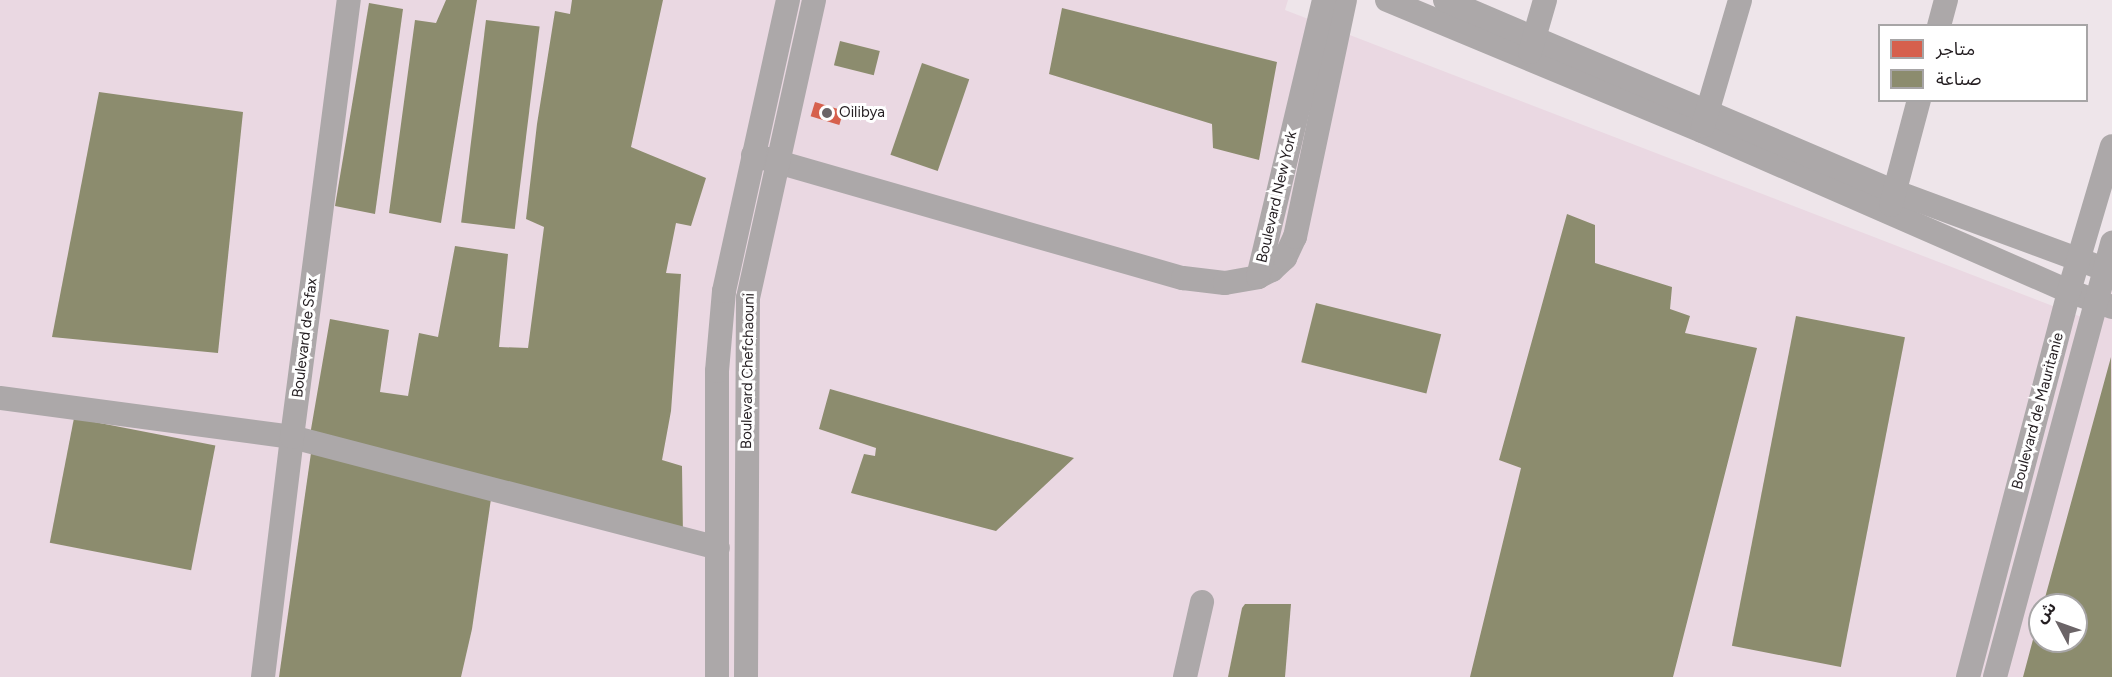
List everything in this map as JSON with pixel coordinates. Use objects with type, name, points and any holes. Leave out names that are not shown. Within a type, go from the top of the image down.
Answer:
[{"type":"street","name":"Boulevard de Sfax","points":[[263,677],[349,0]]},
{"type":"street","name":"Boulevard Chefchaouni","points":[[717,677],[717,371],[720,337],[727,274],[788,0]]},
{"type":"street","name":"Boulevard Chefchaouni","points":[[746,677],[748,298],[780,162],[814,0]]},
{"type":"street","name":"Boulevard New York","points":[[1258,277],[1324,0]]},
{"type":"street","name":"Boulevard New York","points":[[1258,277],[1272,270],[1285,258],[1295,237],[1345,0]]},
{"type":"street","points":[[1388,0],[1532,47],[1892,203],[2069,291],[2103,304]]},
{"type":"street","points":[[1446,0],[1532,47]]},
{"type":"street","points":[[1532,47],[1545,0]]},
{"type":"street","points":[[1705,121],[1740,0]]},
{"type":"street","points":[[1940,24],[1946,0]]},
{"type":"street","points":[[1892,203],[1918,102]]},
{"type":"street","name":"Boulevard de Mauritanie","points":[[1968,677],[2069,291],[2112,146]]},
{"type":"street","points":[[753,155],[1183,278],[1225,283],[1258,277]]},
{"type":"street","points":[[1892,203],[2108,271]]},
{"type":"street","name":"Boulevard de Mauritanie","points":[[1995,677],[2103,304],[2112,242]]},
{"type":"street","points":[[0,398],[292,437],[718,548]]},
{"type":"street","points":[[1185,677],[1202,602]]},
{"type":"shaded area","points":[[0,0],[1288,0],[1285,10],[2097,323],[2112,268],[2112,677],[0,677]]},
{"type":"building: متاجر","name":"Oilibya","points":[[815,102],[844,111],[839,125],[811,116]]},
{"type":"building: صناعة","points":[[446,0],[477,0],[441,223],[389,213],[415,20],[436,23]]},
{"type":"building: صناعة","points":[[572,0],[663,0],[631,147],[706,178],[691,226],[676,223],[666,273],[681,274],[671,411],[662,460],[682,466],[683,536],[310,435],[330,319],[389,330],[380,392],[408,396],[419,333],[438,337],[455,246],[508,254],[499,347],[528,348],[544,227],[526,219],[537,124],[555,11],[570,14]]},
{"type":"building: صناعة","points":[[369,3],[403,9],[375,214],[335,206]]},
{"type":"building: صناعة","points":[[1062,8],[1277,62],[1259,160],[1213,148],[1212,124],[1049,74]]},
{"type":"building: صناعة","points":[[486,20],[540,27],[515,229],[461,222]]},
{"type":"building: صناعة","points":[[840,41],[880,51],[874,75],[834,65]]},
{"type":"building: صناعة","points":[[922,63],[969,79],[938,171],[890,155]]},
{"type":"building: صناعة","points":[[99,92],[243,112],[218,353],[52,337]]},
{"type":"building: صناعة","points":[[1567,214],[1595,225],[1595,263],[1672,287],[1670,309],[1690,316],[1685,333],[1757,348],[1673,677],[1470,677],[1521,468],[1499,460]]},
{"type":"building: صناعة","points":[[1316,303],[1441,334],[1426,393],[1301,362]]},
{"type":"building: صناعة","points":[[1796,316],[1905,337],[1841,667],[1732,646]]},
{"type":"building: صناعة","points":[[2111,357],[2112,677],[2023,677],[2029,653],[2088,653],[2088,593],[2046,593]]},
{"type":"building: صناعة","points":[[830,389],[1074,458],[996,531],[851,493],[864,454],[875,456],[876,448],[819,429]]},
{"type":"building: صناعة","points":[[74,418],[215,445],[191,570],[50,543]]},
{"type":"building: صناعة","points":[[312,446],[492,492],[472,629],[461,677],[279,677]]},
{"type":"building: صناعة","points":[[1245,604],[1291,604],[1285,677],[1228,677],[1242,608]]},
{"type":"place","name":"Oilibya","points":[[827,113]]}]
